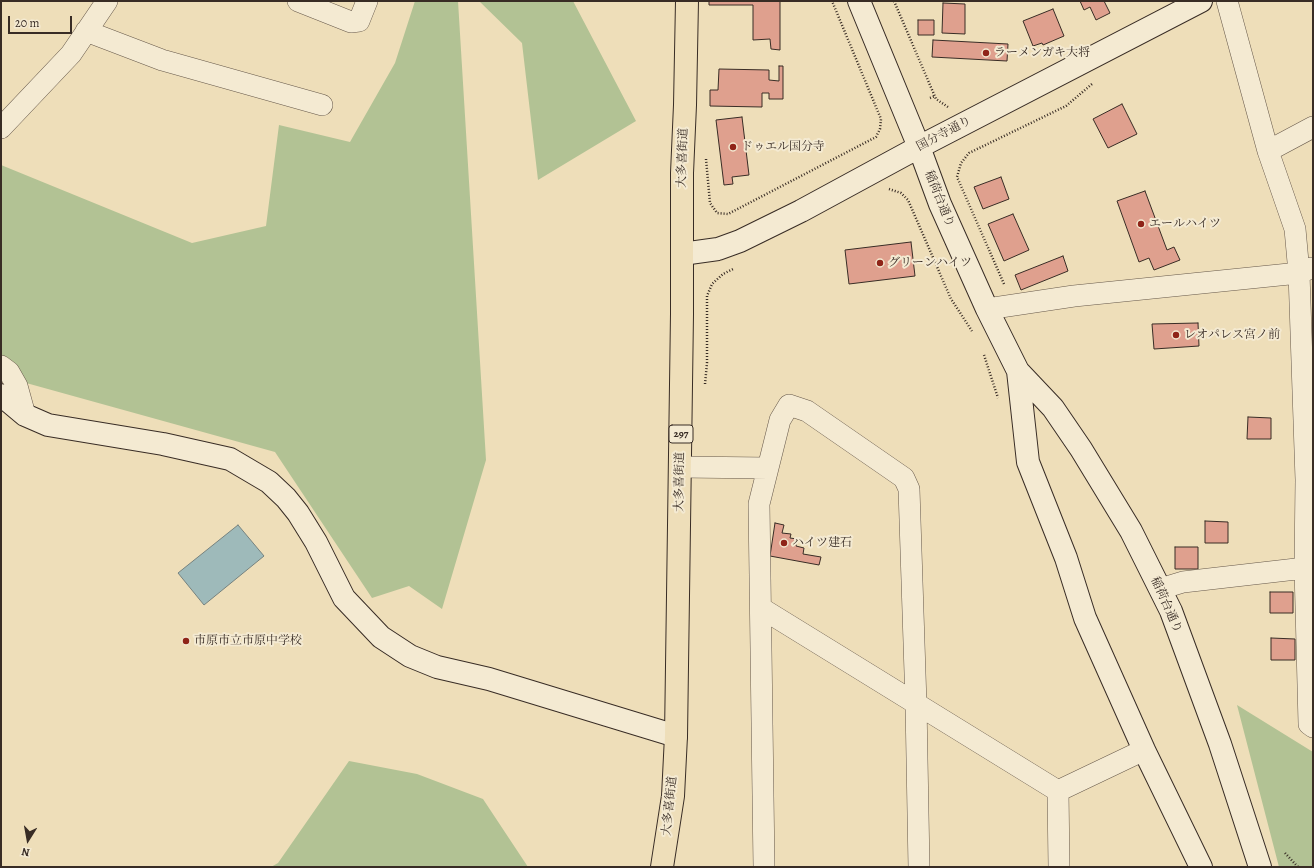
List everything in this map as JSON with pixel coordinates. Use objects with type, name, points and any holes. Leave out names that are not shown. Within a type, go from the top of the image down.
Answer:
[{"type":"highway","name":"大多喜街道","points":[[662,867],[673,796],[676,736],[682,173],[687,1]]},
{"type":"street","points":[[1,128],[70,54],[107,1]]},
{"type":"street","points":[[298,1],[351,22],[359,21],[367,1]]},
{"type":"street","name":"稲荷台通り","points":[[859,1],[919,147],[940,204],[987,309],[1018,371],[1053,408],[1080,449],[1131,531],[1171,611],[1220,744],[1260,867]]},
{"type":"street","name":"国分寺通り","points":[[682,254],[718,249],[740,241],[800,212],[919,147],[1201,1]]},
{"type":"street","points":[[1227,1],[1268,151],[1295,229],[1306,270],[1310,483],[1305,568],[1309,724],[1313,727]]},
{"type":"street","points":[[86,32],[162,60],[322,105]]},
{"type":"street","points":[[1268,151],[1313,127]]},
{"type":"street","points":[[987,309],[1074,296],[1306,270]]},
{"type":"street","points":[[1,366],[9,372],[17,386],[25,415]]},
{"type":"street","name":"稲荷台通り","points":[[1018,371],[1028,462],[1066,558],[1085,618],[1144,750],[1201,867]]},
{"type":"street","points":[[1,395],[25,415],[48,425],[163,444],[230,459],[269,482],[286,498],[316,542],[344,598],[381,637],[410,656],[437,668],[489,679],[676,736]]},
{"type":"street","points":[[764,867],[759,504],[780,420],[789,405],[806,411],[904,478],[909,489],[916,704],[919,867]]},
{"type":"street","points":[[680,468],[768,468]]},
{"type":"street","points":[[1160,589],[1183,582],[1305,568]]},
{"type":"street","points":[[761,608],[1058,791]]},
{"type":"street","points":[[1058,791],[1144,750]]},
{"type":"street","points":[[1058,791],[1059,867]]},
{"type":"path","points":[[728,214],[876,137],[880,128],[881,119],[832,1]]},
{"type":"path","points":[[894,1],[936,99],[949,108],[954,106]]},
{"type":"path","points":[[1013,305],[957,177],[961,163],[969,153],[1066,106],[1094,82]]},
{"type":"path","points":[[930,98],[935,96]]},
{"type":"path","points":[[871,140],[873,144]]},
{"type":"path","points":[[967,149],[969,153]]},
{"type":"path","points":[[885,190],[890,189],[901,193],[908,200],[951,299],[972,332]]},
{"type":"path","points":[[908,200],[914,198]]},
{"type":"path","points":[[705,385],[707,363],[707,296],[712,284],[723,274],[736,267]]},
{"type":"path","points":[[983,352],[1000,404]]},
{"type":"path","points":[[1285,853],[1298,867]]},
{"type":"green space","points":[[415,1],[458,1],[486,460],[442,609],[409,586],[372,598],[275,452],[1,376],[1,165],[192,243],[266,226],[279,125],[350,142],[395,63]]},
{"type":"green space","points":[[479,1],[573,1],[636,121],[538,180],[522,43]]},
{"type":"green space","points":[[1237,705],[1313,752],[1313,867],[1279,867]]},
{"type":"green space","points":[[349,761],[417,774],[483,799],[528,867],[271,867],[278,863]]},
{"type":"water","points":[[238,525],[264,556],[204,605],[178,573]]},
{"type":"building","points":[[709,1],[780,1],[780,50],[771,49],[770,39],[753,40],[753,5],[709,5]]},
{"type":"building","points":[[1080,1],[1104,1],[1110,13],[1096,20],[1090,7],[1084,10]]},
{"type":"building","points":[[943,3],[965,4],[965,34],[942,33]]},
{"type":"building","points":[[1053,9],[1064,36],[1043,45],[1042,43],[1033,46],[1023,21]]},
{"type":"building","points":[[918,20],[934,20],[934,35],[918,35]]},
{"type":"building","points":[[933,40],[1008,44],[1007,61],[932,57]]},
{"type":"building","points":[[779,66],[783,66],[783,99],[769,99],[769,93],[762,93],[762,107],[710,106],[710,90],[718,90],[719,69],[769,70],[769,80],[779,81]]},
{"type":"building","points":[[1122,104],[1137,134],[1108,148],[1093,119]]},
{"type":"building","name":"ドゥエル国分寺","points":[[742,117],[749,175],[732,177],[733,184],[724,185],[716,120]]},
{"type":"building","points":[[1001,177],[1009,199],[983,209],[974,187]]},
{"type":"building","name":"エールハイツ","points":[[1145,191],[1167,250],[1174,247],[1180,260],[1154,270],[1149,258],[1139,262],[1117,201]]},
{"type":"building","points":[[1013,214],[1029,250],[1004,261],[988,224]]},
{"type":"building","name":"グリーンハイツ","points":[[911,242],[915,276],[849,284],[845,250]]},
{"type":"building","points":[[1063,256],[1068,271],[1021,290],[1015,275]]},
{"type":"building","name":"レオパレス宮ノ前","points":[[1198,323],[1199,346],[1154,349],[1152,324]]},
{"type":"building","points":[[1248,417],[1271,418],[1271,439],[1247,439]]},
{"type":"building","points":[[1205,521],[1228,522],[1228,543],[1205,543]]},
{"type":"building","name":"ハイツ建石","points":[[775,523],[784,525],[782,533],[791,534],[790,538],[797,539],[796,546],[804,548],[803,554],[821,557],[819,565],[770,556]]},
{"type":"building","points":[[1175,547],[1198,547],[1198,569],[1175,569]]},
{"type":"building","points":[[1270,592],[1293,592],[1293,613],[1270,613]]},
{"type":"building","points":[[1271,638],[1295,639],[1295,660],[1271,660]]},
{"type":"place","name":"ラーメンガキ大将","points":[[986,53]]},
{"type":"place","name":"ドゥエル国分寺","points":[[733,147]]},
{"type":"place","name":"エールハイツ","points":[[1141,224]]},
{"type":"place","name":"グリーンハイツ","points":[[880,263]]},
{"type":"place","name":"レオパレス宮ノ前","points":[[1176,335]]},
{"type":"place","name":"ハイツ建石","points":[[784,543]]},
{"type":"place","name":"市原市立市原中学校","points":[[186,641]]}]
